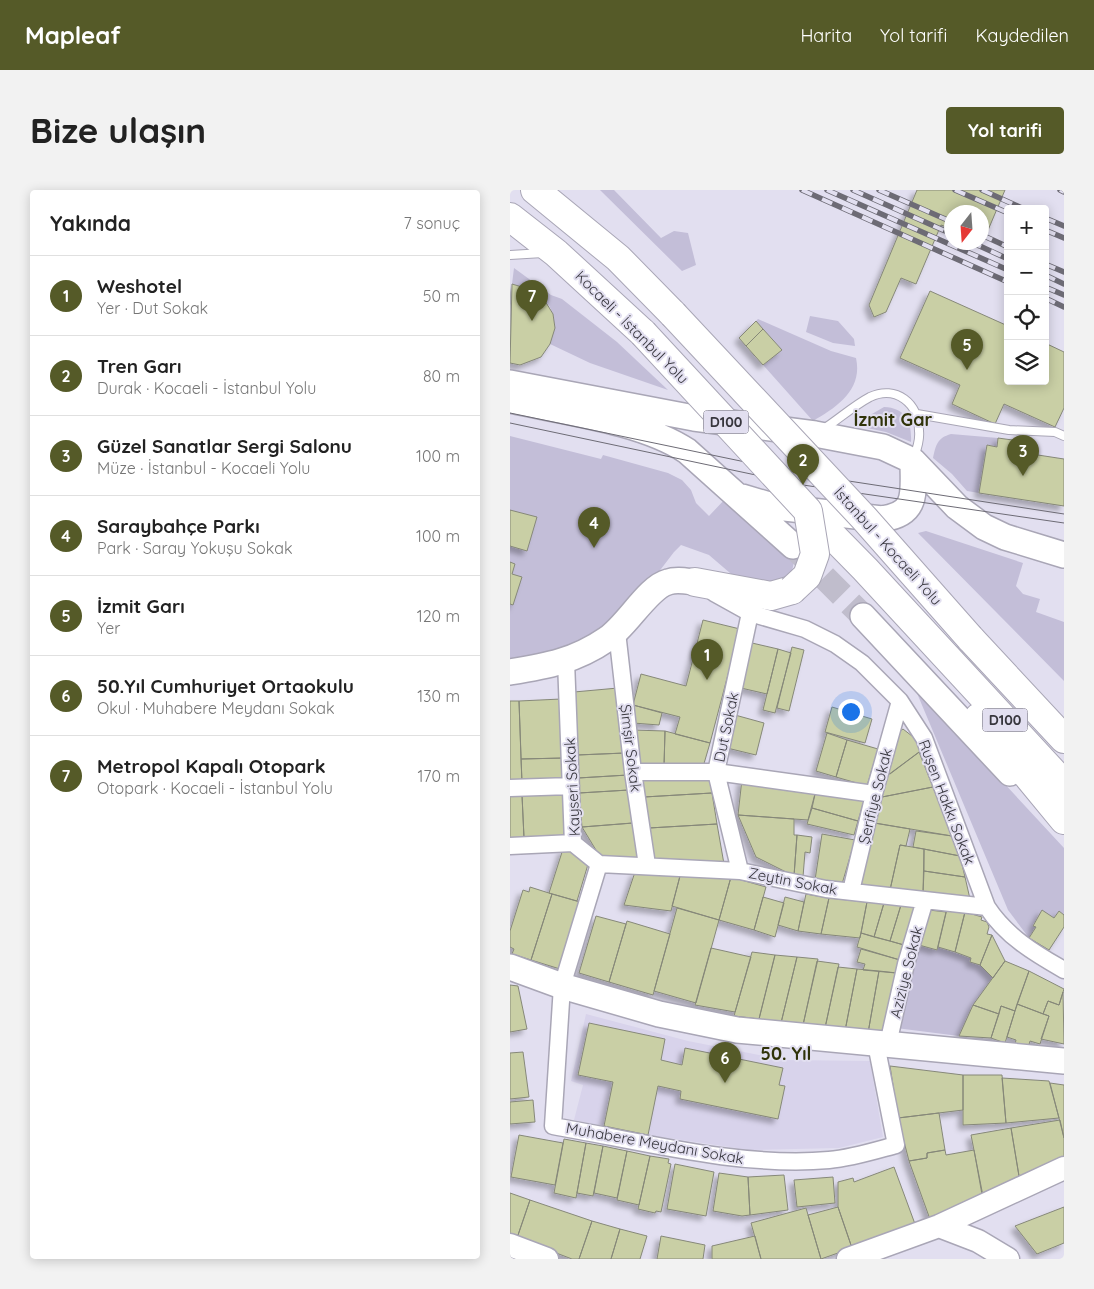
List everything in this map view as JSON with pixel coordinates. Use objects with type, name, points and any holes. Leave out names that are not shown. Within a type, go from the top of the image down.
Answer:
[{"type":"highway","name":"İstanbul - Kocaeli Yolu","points":[[535,190],[618,258],[673,314],[864,518],[970,638],[1064,739]]},
{"type":"highway","name":"Kocaeli - İstanbul Yolu","points":[[510,217],[556,253],[643,334],[808,511]]},
{"type":"highway","points":[[695,582],[765,595],[783,594],[792,590],[807,576],[815,554],[808,511]]},
{"type":"highway","name":"D100","points":[[808,511],[865,569],[940,660],[1064,784]]},
{"type":"highway","points":[[970,638],[1064,719]]},
{"type":"highway","points":[[940,660],[1064,820]]},
{"type":"main road","points":[[510,383],[694,418],[815,434],[883,447],[913,461],[957,507],[984,527],[1005,537],[1064,555]]},
{"type":"main road","points":[[510,400],[628,426],[660,436],[687,452],[793,546]]},
{"type":"main road","points":[[734,493],[756,503],[776,507],[882,519],[894,517],[905,512],[911,504],[913,461]]},
{"type":"main road","points":[[510,672],[566,661],[617,632],[658,586],[675,580],[695,582]]},
{"type":"main road","points":[[863,616],[1064,830]]},
{"type":"main road","points":[[510,966],[562,986],[697,1023],[737,1030],[1064,1061]]},
{"type":"main road","points":[[848,1259],[939,1226],[1064,1168]]},
{"type":"main road","points":[[939,1226],[978,1241],[1008,1259]]},
{"type":"main road","points":[[510,1246],[547,1259]]},
{"type":"street","name":"Ruşen Hakkı Sokak","points":[[695,582],[750,613],[805,629],[835,644],[862,663],[900,701],[924,738],[987,907],[999,925],[1017,940],[1064,970]]},
{"type":"street","name":"Dut Sokak","points":[[740,870],[716,772],[750,613]]},
{"type":"street","name":"Şimşir Sokak","points":[[617,632],[633,772],[648,865]]},
{"type":"street","name":"Kayseri Sokak","points":[[566,661],[573,843],[599,864]]},
{"type":"street","name":"Şerifiye Sokak","points":[[851,891],[874,794],[900,701]]},
{"type":"street","points":[[633,772],[716,772],[874,794]]},
{"type":"street","points":[[510,788],[571,786]]},
{"type":"street","points":[[510,846],[573,843]]},
{"type":"street","points":[[562,986],[599,864]]},
{"type":"street","name":"Zeytin Sokak","points":[[599,864],[740,870],[790,883],[987,907]]},
{"type":"street","name":"Aziziye Sokak","points":[[882,1044],[925,900]]},
{"type":"street","name":"Muhabere Meydanı Sokak","points":[[562,986],[552,1126],[747,1160],[828,1160],[848,1158],[896,1145],[882,1044]]},
{"type":"lane","points":[[510,255],[556,253]]},
{"type":"lane","points":[[815,434],[864,401],[880,394],[895,394],[914,407],[917,414],[920,432],[913,461]]},
{"type":"lane","points":[[917,414],[1009,430],[1055,432],[1064,436]]},
{"type":"shaded area","points":[[600,190],[614,190],[661,238],[674,231],[688,233],[696,265],[682,271]]},
{"type":"shaded area","points":[[514,268],[551,295],[562,299],[617,342],[668,390],[590,363],[550,344],[553,331],[552,311],[548,304],[534,292],[512,284]]},
{"type":"shaded area","points":[[810,316],[838,321],[854,339],[855,346],[833,343],[806,332]]},
{"type":"shaded area","points":[[758,319],[831,351],[856,358],[856,379],[846,396],[831,410],[813,421],[739,338]]},
{"type":"shaded area","points":[[884,407],[898,410],[906,417],[909,422],[911,442],[886,432],[853,425]]},
{"type":"shaded area","points":[[951,434],[998,438],[997,447],[987,445],[979,493],[967,491],[952,474],[933,458],[940,440]]},
{"type":"shaded area","points":[[510,436],[601,459],[603,455],[668,473],[682,480],[691,490],[696,503],[709,516],[726,498],[794,561],[791,577],[776,586],[737,579],[709,555],[681,545],[648,586],[613,623],[574,648],[510,662]]},
{"type":"shaded area","points":[[926,531],[1023,563],[1016,586],[1023,594],[1040,599],[1036,612],[1064,622],[1064,681],[918,533]]},
{"type":"shaded area","points":[[914,686],[1064,848],[1064,915],[1059,911],[1054,918],[1042,911],[1033,925],[1036,927],[1029,938],[1008,910]]},
{"type":"shaded area","points":[[919,945],[936,950],[938,947],[971,958],[972,962],[980,965],[993,978],[959,1036],[896,1028]]},
{"type":"shaded area","points":[[586,1014],[688,1041],[784,1060],[870,1061],[883,1137],[839,1148],[750,1150],[648,1135],[574,1120],[583,1085],[571,1081]]},
{"type":"building","points":[[917,190],[1005,190],[989,228],[989,205],[944,205],[944,226],[941,225],[916,284],[901,278],[886,312],[874,317],[869,305]]},
{"type":"building","points":[[512,284],[532,290],[542,296],[553,314],[555,328],[550,344],[541,357],[520,365],[510,363]]},
{"type":"building","points":[[930,291],[1004,324],[1004,385],[1049,385],[1049,345],[1064,352],[1064,408],[1055,427],[1004,404],[995,424],[952,404],[960,385],[900,358]]},
{"type":"building","points":[[756,321],[763,329],[746,346],[739,338]]},
{"type":"building","points":[[763,329],[782,350],[763,365],[746,346]]},
{"type":"building","points":[[998,438],[1027,442],[1025,453],[1064,459],[1064,506],[979,493],[987,445],[997,447]]},
{"type":"building","points":[[510,510],[537,517],[527,551],[510,546]]},
{"type":"building","points":[[510,562],[515,564],[512,574],[522,577],[513,605],[510,604]]},
{"type":"building","points":[[703,620],[740,629],[710,743],[675,734],[680,717],[633,705],[641,674],[686,686]]},
{"type":"building","points":[[752,643],[778,649],[767,694],[741,688]]},
{"type":"building","points":[[792,647],[804,650],[789,711],[777,708]]},
{"type":"building","points":[[778,649],[791,653],[775,713],[763,710]]},
{"type":"building","points":[[618,688],[625,753],[577,755],[574,692]]},
{"type":"building","points":[[561,699],[564,758],[521,759],[519,701]]},
{"type":"building","points":[[510,701],[519,701],[522,783],[510,783]]},
{"type":"building","points":[[633,705],[662,713],[659,725],[633,723]]},
{"type":"building","points":[[832,707],[872,719],[865,743],[825,732]]},
{"type":"building","points":[[735,715],[764,723],[756,755],[727,748]]},
{"type":"building","points":[[903,729],[912,736],[914,734],[922,750],[890,774],[886,769],[891,765],[888,761],[889,755],[895,751],[892,746],[897,733]]},
{"type":"building","points":[[633,730],[665,731],[664,765],[638,765]]},
{"type":"building","points":[[665,731],[710,743],[703,767],[664,768]]},
{"type":"building","points":[[827,733],[847,740],[836,777],[816,771]]},
{"type":"building","points":[[847,740],[878,749],[867,786],[836,777]]},
{"type":"building","points":[[919,752],[933,787],[882,797],[888,775]]},
{"type":"building","points":[[625,753],[628,775],[578,778],[577,755]]},
{"type":"building","points":[[564,758],[565,781],[522,783],[521,759]]},
{"type":"building","points":[[628,775],[629,790],[579,793],[578,778]]},
{"type":"building","points":[[710,776],[712,793],[644,797],[643,779]]},
{"type":"building","points":[[742,779],[816,790],[808,820],[738,815]]},
{"type":"building","points":[[933,787],[952,836],[875,823],[882,797]]},
{"type":"building","points":[[629,790],[632,823],[582,827],[579,793]]},
{"type":"building","points":[[816,790],[864,801],[858,821],[812,808]]},
{"type":"building","points":[[563,793],[564,836],[524,838],[522,795]]},
{"type":"building","points":[[712,793],[717,824],[649,828],[644,797]]},
{"type":"building","points":[[510,795],[522,795],[524,838],[510,838]]},
{"type":"building","points":[[812,808],[858,821],[854,835],[807,824]]},
{"type":"building","points":[[738,815],[794,819],[794,835],[797,835],[794,876],[756,857]]},
{"type":"building","points":[[634,823],[640,860],[602,860],[582,827]]},
{"type":"building","points":[[874,823],[910,829],[906,846],[900,845],[890,890],[859,885]]},
{"type":"building","points":[[717,824],[724,864],[655,860],[649,828]]},
{"type":"building","points":[[916,831],[952,836],[960,856],[913,847]]},
{"type":"building","points":[[822,834],[855,840],[842,884],[815,880]]},
{"type":"building","points":[[797,835],[812,837],[810,853],[805,852],[803,877],[794,876]]},
{"type":"building","points":[[900,845],[924,849],[923,893],[890,890]]},
{"type":"building","points":[[563,849],[578,853],[589,861],[577,901],[549,893]]},
{"type":"building","points":[[924,849],[960,856],[965,877],[924,871]]},
{"type":"building","points":[[924,871],[965,877],[970,899],[923,893]]},
{"type":"building","points":[[635,872],[680,876],[671,911],[624,905]]},
{"type":"building","points":[[680,876],[731,877],[719,920],[672,906]]},
{"type":"building","points":[[731,877],[766,887],[754,930],[719,920]]},
{"type":"building","points":[[530,887],[552,894],[531,960],[512,954],[514,949],[510,947],[510,931],[523,890],[529,892]]},
{"type":"building","points":[[552,894],[580,902],[560,969],[531,960]]},
{"type":"building","points":[[806,894],[829,898],[821,934],[798,931]]},
{"type":"building","points":[[763,897],[784,903],[775,937],[754,930]]},
{"type":"building","points":[[785,897],[804,902],[798,931],[778,925]]},
{"type":"building","points":[[829,898],[867,902],[860,938],[821,934]]},
{"type":"building","points":[[867,902],[884,903],[874,937],[861,933]]},
{"type":"building","points":[[884,903],[901,905],[890,941],[874,937]]},
{"type":"building","points":[[901,905],[915,907],[904,945],[890,941]]},
{"type":"building","points":[[677,908],[719,920],[696,1003],[654,991]]},
{"type":"building","points":[[947,909],[965,912],[955,952],[938,947]]},
{"type":"building","points":[[929,910],[946,912],[937,950],[919,945]]},
{"type":"building","points":[[1042,910],[1054,918],[1059,911],[1064,915],[1064,927],[1049,950],[1029,938],[1036,927],[1033,926]]},
{"type":"building","points":[[965,912],[982,917],[981,920],[987,922],[989,927],[987,934],[992,935],[980,965],[970,962],[971,958],[955,952]]},
{"type":"building","points":[[596,916],[626,924],[609,982],[579,973]]},
{"type":"building","points":[[627,921],[670,934],[653,995],[609,982]]},
{"type":"building","points":[[861,933],[904,945],[900,960],[857,947]]},
{"type":"building","points":[[992,935],[1005,961],[993,978],[980,965]]},
{"type":"building","points":[[711,948],[751,957],[735,1012],[695,1005]]},
{"type":"building","points":[[861,949],[900,960],[896,973],[863,970],[865,964],[857,962]]},
{"type":"building","points":[[752,952],[775,955],[759,1019],[734,1016]]},
{"type":"building","points":[[775,955],[797,957],[781,1023],[759,1019]]},
{"type":"building","points":[[797,957],[818,959],[803,1025],[781,1023]]},
{"type":"building","points":[[817,961],[839,964],[825,1028],[803,1025]]},
{"type":"building","points":[[1005,961],[1029,971],[1015,1011],[1001,1006],[999,1014],[973,1005]]},
{"type":"building","points":[[838,967],[857,969],[845,1031],[825,1028]]},
{"type":"building","points":[[857,969],[879,971],[868,1033],[845,1031]]},
{"type":"building","points":[[879,971],[897,973],[886,1035],[868,1033]]},
{"type":"building","points":[[1029,971],[1064,989],[1059,1005],[1048,1001],[1043,1014],[1017,1004]]},
{"type":"building","points":[[510,985],[518,986],[527,1029],[510,1032]]},
{"type":"building","points":[[1063,992],[1064,1044],[1041,1039],[1049,1016],[1043,1014],[1048,1001],[1059,1005]]},
{"type":"building","points":[[1017,1004],[1049,1016],[1040,1044],[1030,1041],[1028,1048],[1015,1044],[1016,1040],[1007,1037]]},
{"type":"building","points":[[973,1005],[999,1014],[991,1038],[959,1036]]},
{"type":"building","points":[[1001,1006],[1015,1011],[1005,1043],[991,1038]]},
{"type":"building","points":[[589,1023],[665,1039],[661,1060],[682,1065],[685,1048],[783,1068],[779,1085],[785,1086],[778,1119],[680,1099],[681,1091],[658,1086],[648,1135],[604,1126],[613,1082],[578,1075]]},
{"type":"building","points":[[523,1052],[529,1097],[510,1099],[510,1053]]},
{"type":"building","points":[[890,1066],[963,1075],[963,1110],[898,1118]]},
{"type":"building","points":[[963,1075],[1002,1075],[1006,1123],[963,1125]]},
{"type":"building","points":[[1002,1078],[1049,1081],[1059,1118],[1006,1123]]},
{"type":"building","points":[[1050,1083],[1064,1085],[1064,1138],[1059,1118]]},
{"type":"building","points":[[533,1100],[535,1122],[510,1124],[510,1102]]},
{"type":"building","points":[[939,1113],[945,1150],[927,1153],[927,1158],[909,1161],[898,1118]]},
{"type":"building","points":[[1060,1120],[1064,1138],[1064,1160],[1020,1182],[1011,1128]]},
{"type":"building","points":[[1011,1128],[1020,1182],[983,1196],[971,1135]]},
{"type":"building","points":[[519,1135],[563,1143],[555,1185],[511,1177]]},
{"type":"building","points":[[564,1139],[586,1143],[576,1198],[554,1193]]},
{"type":"building","points":[[586,1143],[603,1146],[593,1196],[577,1193]]},
{"type":"building","points":[[603,1146],[627,1151],[617,1198],[594,1193]]},
{"type":"building","points":[[945,1150],[946,1155],[974,1150],[983,1200],[931,1222],[909,1161],[927,1158],[927,1153]]},
{"type":"building","points":[[627,1151],[650,1156],[639,1205],[617,1200]]},
{"type":"building","points":[[650,1156],[669,1159],[668,1163],[671,1164],[661,1212],[656,1211],[655,1213],[638,1209]]},
{"type":"building","points":[[675,1164],[714,1172],[706,1216],[667,1209]]},
{"type":"building","points":[[894,1167],[915,1224],[852,1248],[838,1207],[838,1182],[853,1178],[854,1182]]},
{"type":"building","points":[[719,1173],[748,1177],[750,1215],[742,1216],[713,1211]]},
{"type":"building","points":[[784,1175],[788,1210],[750,1215],[748,1177]]},
{"type":"building","points":[[833,1177],[835,1203],[797,1207],[794,1180]]},
{"type":"building","points":[[510,1193],[530,1200],[517,1238],[510,1236]]},
{"type":"building","points":[[530,1200],[592,1221],[579,1259],[572,1259],[517,1238]]},
{"type":"building","points":[[838,1207],[852,1248],[821,1259],[808,1215]]},
{"type":"building","points":[[1064,1207],[1064,1243],[1037,1254],[1015,1226]]},
{"type":"building","points":[[806,1208],[821,1259],[761,1259],[751,1223]]},
{"type":"building","points":[[592,1221],[620,1229],[611,1259],[579,1259]]},
{"type":"building","points":[[620,1229],[647,1236],[640,1259],[611,1259]]},
{"type":"building","points":[[661,1236],[705,1245],[703,1259],[657,1259]]},
{"type":"building","points":[[755,1236],[761,1259],[712,1259],[712,1246]]},
{"type":"tunnel","points":[[798,551],[863,616]]},
{"type":"tram line","points":[[510,413],[803,474],[1064,514]]},
{"type":"tram line","points":[[510,423],[803,485],[1064,523]]},
{"type":"railway","points":[[802,190],[1004,280]]},
{"type":"railway","points":[[827,190],[1004,268]]},
{"type":"railway","points":[[853,190],[944,230]]},
{"type":"railway","points":[[879,190],[944,218]]},
{"type":"railway","points":[[955,190],[1004,211]]},
{"type":"railway","points":[[982,190],[1015,205]]},
{"type":"railway","points":[[1060,190],[1064,192]]},
{"type":"railway","points":[[1049,220],[1064,226]]},
{"type":"railway","points":[[1049,232],[1064,238]]},
{"type":"railway","points":[[989,238],[1004,245]]},
{"type":"railway","points":[[988,250],[1004,257]]},
{"type":"railway","points":[[1049,266],[1064,272]]},
{"type":"railway","points":[[1049,277],[1064,284]]},
{"type":"railway","points":[[1049,289],[1064,295]]},
{"type":"railway","points":[[1049,300],[1064,307]]},
{"type":"place","name":"Metropol Kapalı Otopark","points":[[532,321]]},
{"type":"place","name":"İzmit Garı","points":[[967,370]]},
{"type":"place","name":"Güzel Sanatlar Sergi Salonu","points":[[1023,476]]},
{"type":"place","name":"Tren Garı","points":[[803,485]]},
{"type":"place","name":"Saraybahçe Parkı","points":[[594,548]]},
{"type":"place","name":"Weshotel","points":[[707,680]]},
{"type":"place","name":"50.Yıl Cumhuriyet Ortaokulu","points":[[725,1083]]},
{"type":"district","name":"İzmit Gar","points":[[893,419]]},
{"type":"district","name":"50. Yıl","points":[[786,1053]]}]
